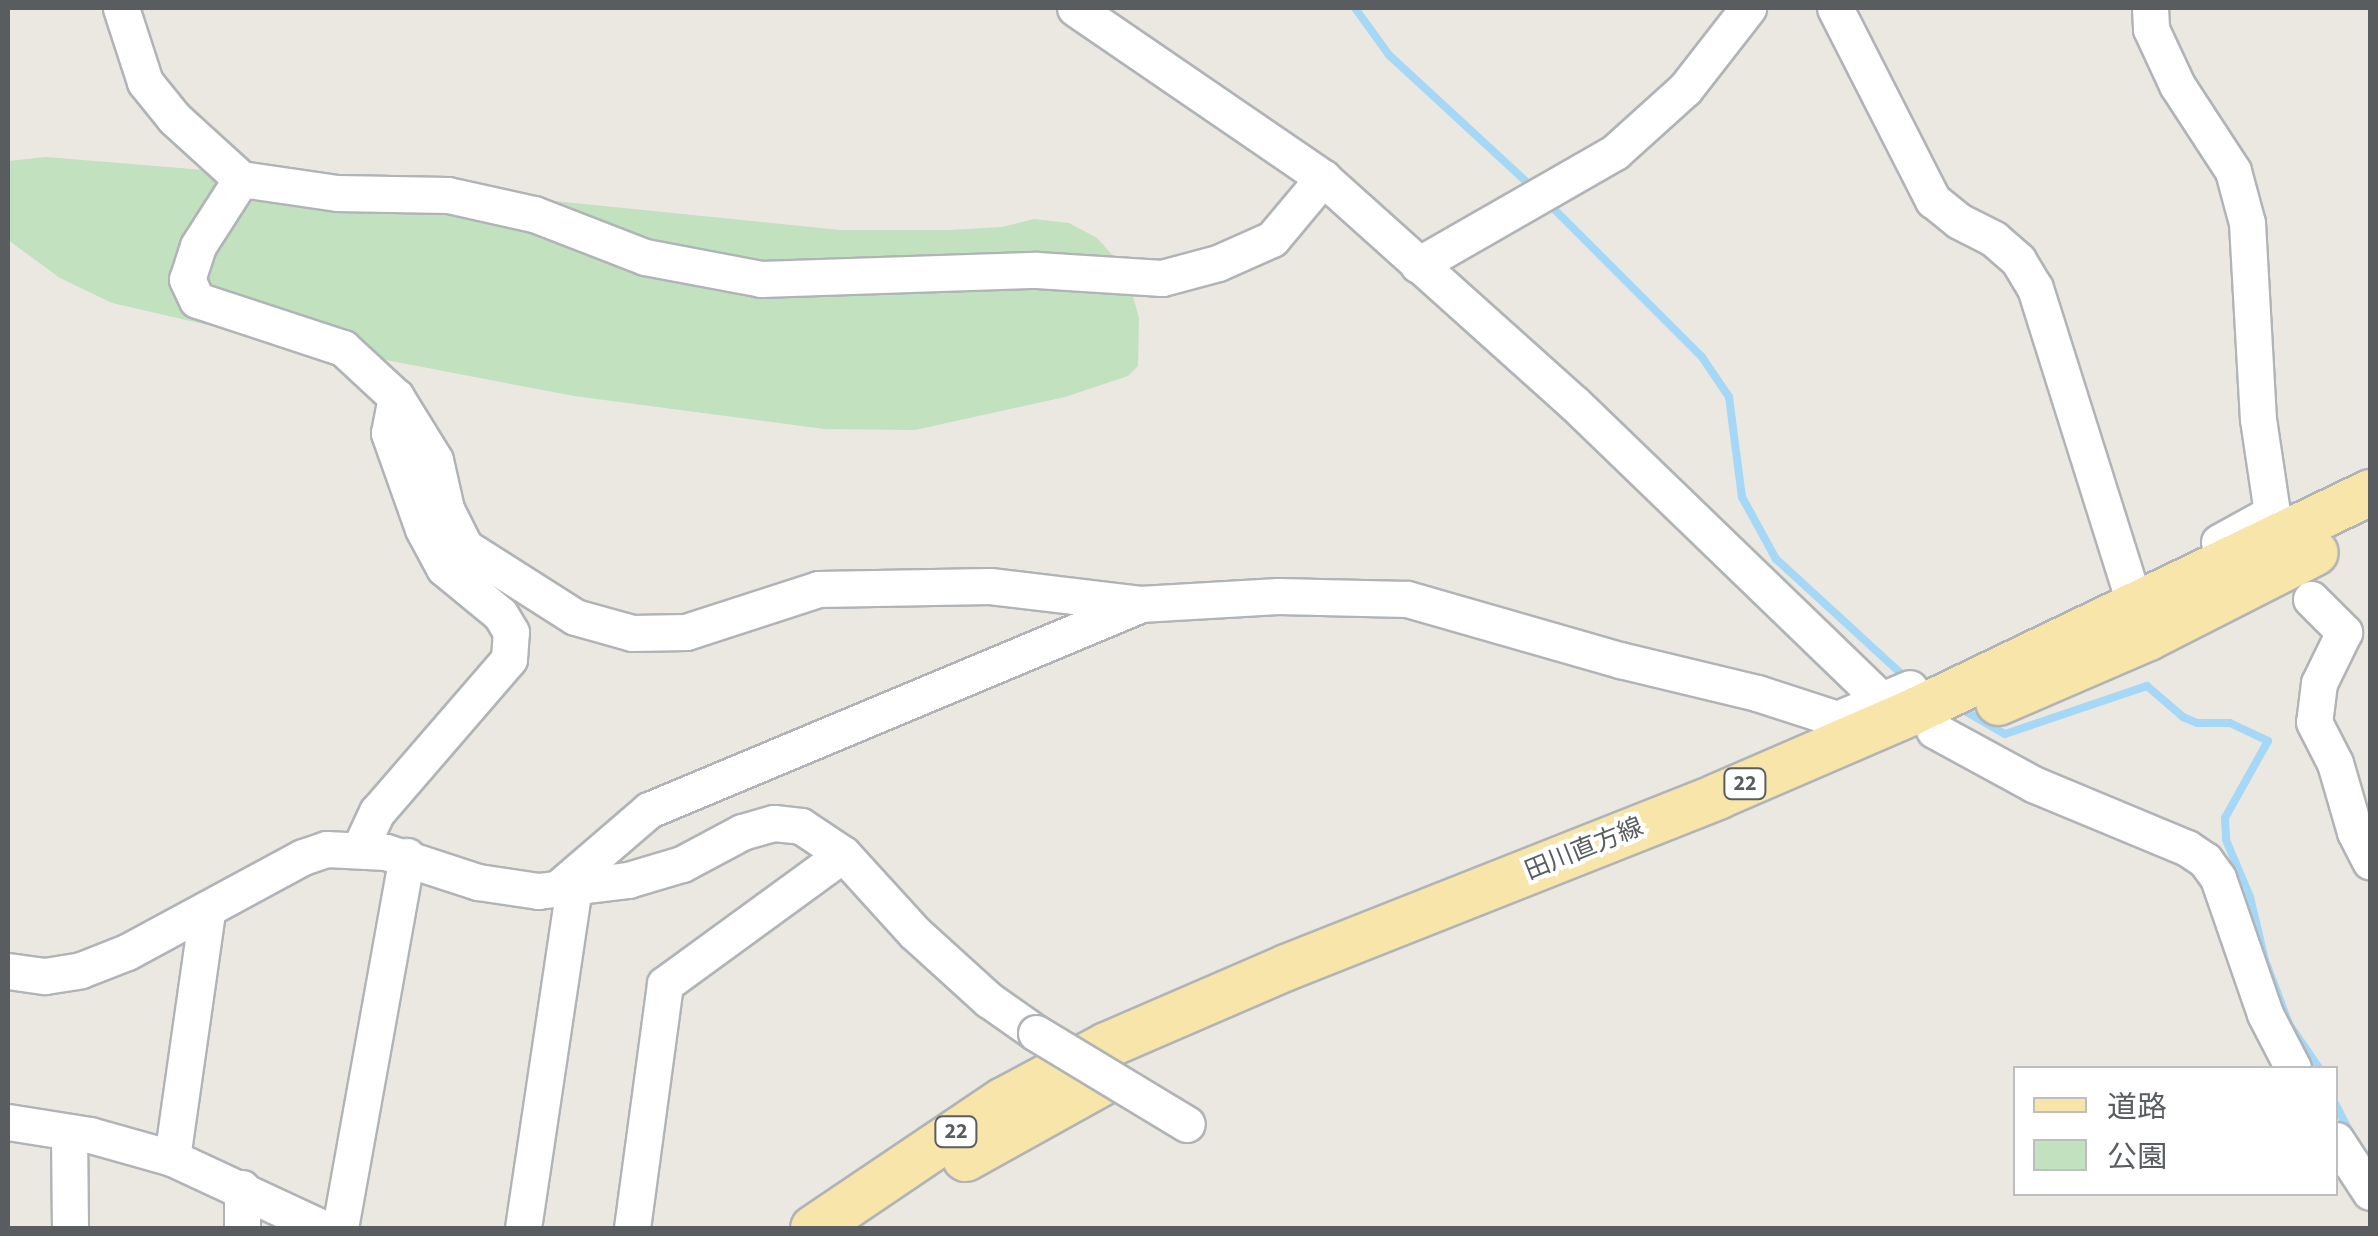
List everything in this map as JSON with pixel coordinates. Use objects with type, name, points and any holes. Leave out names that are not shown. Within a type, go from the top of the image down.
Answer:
[{"type":"main road","name":"田川直方線","points":[[813,1228],[1003,1100],[1106,1046],[1876,727],[2370,492]]},
{"type":"main road","name":"田川直方線","points":[[859,1228],[972,1154],[1139,1062],[2148,637],[2370,524]]},
{"type":"street","points":[[1076,8],[1323,178],[1575,404],[1882,700]]},
{"type":"street","points":[[1418,265],[1615,152],[1684,89],[1748,8]]},
{"type":"street","points":[[1835,8],[1933,200],[1959,221],[1994,239],[2018,260],[2035,288],[2132,593]]},
{"type":"street","points":[[241,179],[198,246],[187,278],[198,300],[343,348],[396,398],[435,460],[446,509],[464,546],[574,616],[632,634],[686,632],[818,589],[990,586],[1140,604],[1278,596],[1408,599],[1620,660],[1757,692],[1837,719],[2132,593],[2276,520],[2257,402],[2247,222],[2233,171],[2177,85],[2152,30],[2150,8]]},
{"type":"street","points":[[133,12],[145,82],[174,118],[241,179],[337,192],[448,195],[534,214],[646,257],[761,279],[1037,270],[1162,278],[1218,263],[1272,239],[1323,178]]},
{"type":"street","points":[[360,848],[377,812],[509,660],[511,632],[500,614],[444,568],[423,530],[389,432],[396,398]]},
{"type":"street","points":[[2311,599],[2357,630],[2319,683],[2314,722],[2335,764],[2355,832],[2370,861]]},
{"type":"street","points":[[523,1228],[565,889],[649,810],[1140,604]]},
{"type":"street","points":[[1934,730],[2033,784],[2205,860],[2218,878],[2265,1014],[2292,1066]]},
{"type":"street","points":[[8,974],[81,970],[207,912],[303,857],[326,850],[360,848],[406,856],[478,882],[565,889],[628,880],[682,864],[742,832],[774,823],[801,826],[844,854],[914,934],[988,1000],[1187,1124]]},
{"type":"street","points":[[632,1228],[665,984],[844,854]]},
{"type":"street","points":[[340,1228],[406,856]]},
{"type":"street","points":[[172,1158],[207,912]]},
{"type":"street","points":[[8,1122],[69,1132],[172,1158],[323,1228]]},
{"type":"street","points":[[69,1132],[70,1228]]},
{"type":"street","points":[[2338,1143],[2370,1192]]},
{"type":"street","points":[[242,1188],[242,1228]]},
{"type":"green space","points":[[46,157],[457,191],[840,230],[1002,227],[1034,219],[1069,223],[1097,238],[1126,270],[1139,318],[1138,366],[1128,376],[1065,397],[915,430],[824,429],[574,396],[234,331],[112,303],[60,278],[8,240],[8,161]]},
{"type":"waterway","points":[[1355,8],[1389,55],[1534,189]]},
{"type":"waterway","points":[[1547,202],[1702,357],[1729,397],[1742,497],[1776,559],[1906,678]]},
{"type":"waterway","points":[[1958,707],[2005,734],[2147,686],[2183,717],[2197,723],[2230,723],[2268,741],[2225,818],[2226,840],[2250,897],[2265,960],[2289,1024],[2318,1066]]},
{"type":"waterway","points":[[2338,1109],[2350,1132]]}]
